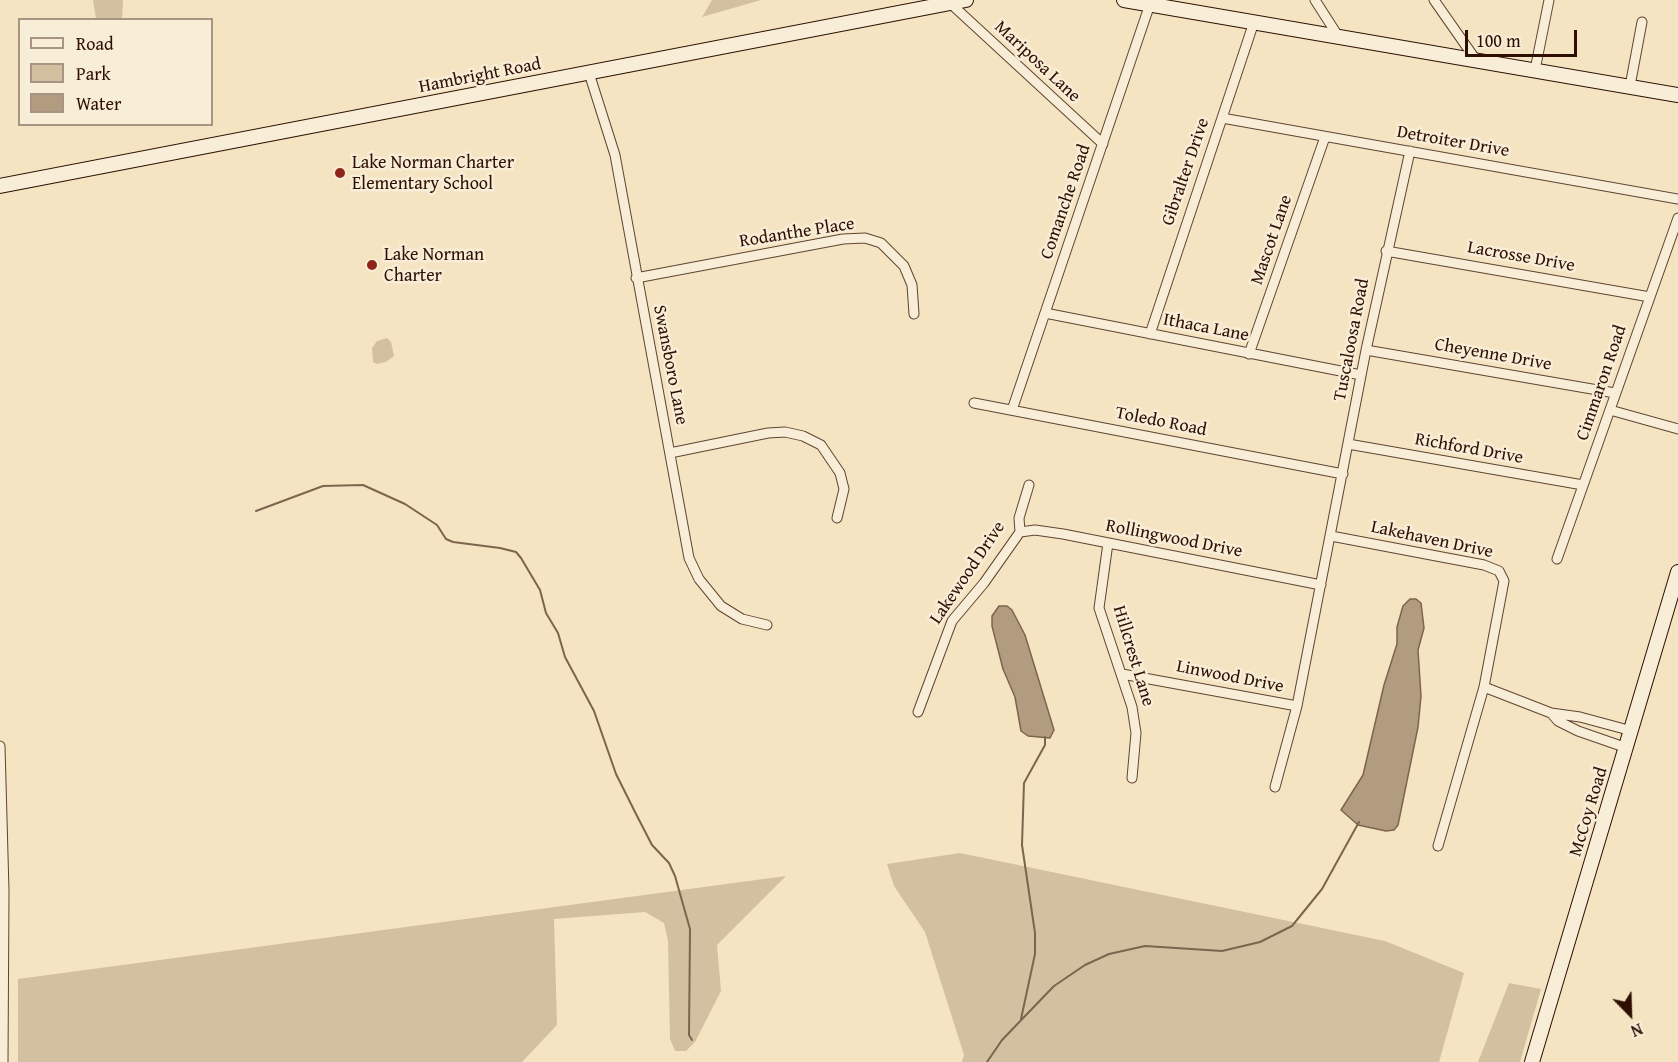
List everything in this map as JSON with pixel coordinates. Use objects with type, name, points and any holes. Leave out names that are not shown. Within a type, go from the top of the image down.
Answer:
[{"type":"main road","name":"Hambright Road","points":[[0,186],[589,73],[907,5],[966,0]]},
{"type":"main road","points":[[1124,0],[1150,4],[1178,4],[1254,22],[1678,94]]},
{"type":"main road","name":"McCoy Road","points":[[1532,1062],[1678,572]]},
{"type":"street","points":[[1315,0],[1338,36]]},
{"type":"street","points":[[1434,0],[1476,60]]},
{"type":"street","points":[[1536,70],[1549,0]]},
{"type":"street","name":"Mariposa Lane","points":[[950,3],[1103,144]]},
{"type":"street","name":"Comanche Road","points":[[1012,410],[1150,4]]},
{"type":"street","name":"Gibralter Drive","points":[[1149,334],[1254,22]]},
{"type":"street","points":[[1630,86],[1642,22]]},
{"type":"street","name":"Swansboro Lane","points":[[589,73],[615,155],[689,558],[699,579],[713,598],[732,613],[750,622],[767,625]]},
{"type":"street","name":"Detroiter Drive","points":[[1221,118],[1678,199]]},
{"type":"street","name":"Mascot Lane","points":[[1249,354],[1325,137]]},
{"type":"street","name":"Tuscaloosa Road","points":[[1331,536],[1386,251],[1410,152]]},
{"type":"street","name":"Cimmaron Road","points":[[1557,559],[1678,218]]},
{"type":"street","name":"Rodanthe Place","points":[[636,278],[843,239],[865,238],[889,249],[904,266],[912,285],[914,314]]},
{"type":"street","name":"Lacrosse Drive","points":[[1386,251],[1650,297]]},
{"type":"street","name":"Ithaca Lane","points":[[1045,313],[1361,375]]},
{"type":"street","name":"Cheyenne Drive","points":[[1366,350],[1615,393]]},
{"type":"street","name":"Toledo Road","points":[[974,403],[1343,474]]},
{"type":"street","points":[[1610,410],[1678,429]]},
{"type":"street","points":[[670,453],[768,433],[785,432],[816,441],[828,453],[840,473],[844,489],[837,518]]},
{"type":"street","name":"Richford Drive","points":[[1348,444],[1583,485]]},
{"type":"street","name":"Lakewood Drive","points":[[918,712],[952,621],[989,578],[1020,531],[1019,518],[1029,485]]},
{"type":"street","name":"Rollingwood Drive","points":[[1020,531],[1035,530],[1108,543],[1321,585]]},
{"type":"street","points":[[1275,787],[1297,706],[1331,536]]},
{"type":"street","name":"Lakehaven Drive","points":[[1331,536],[1484,565],[1499,571],[1504,588],[1484,687],[1438,846]]},
{"type":"street","name":"Hillcrest Lane","points":[[1108,543],[1099,608],[1129,692],[1135,726],[1132,778]]},
{"type":"street","name":"Linwood Drive","points":[[1122,674],[1297,706]]},
{"type":"street","points":[[1484,687],[1551,713],[1580,717],[1632,731]]},
{"type":"street","points":[[1551,713],[1558,721],[1578,731],[1627,748]]},
{"type":"street","points":[[0,746],[4,891],[3,1062]]},
{"type":"green space","points":[[93,0],[123,0],[122,18],[96,18]]},
{"type":"green space","points":[[712,0],[761,0],[702,17]]},
{"type":"green space","points":[[387,338],[391,342],[394,356],[386,362],[377,364],[373,362],[372,348],[377,341]]},
{"type":"green space","points":[[960,853],[1385,941],[1464,973],[1439,1062],[962,1062],[964,1055],[925,932],[894,886],[887,864]]},
{"type":"green space","points":[[786,876],[717,945],[721,991],[695,1042],[686,1051],[675,1051],[670,1039],[668,941],[664,923],[645,912],[554,919],[557,1025],[522,1062],[18,1062],[18,979]]},
{"type":"green space","points":[[1509,983],[1541,989],[1520,1062],[1478,1062]]},
{"type":"water","points":[[1410,599],[1416,599],[1421,603],[1424,628],[1418,650],[1421,696],[1418,727],[1398,825],[1394,830],[1386,831],[1358,825],[1341,810],[1363,775],[1384,685],[1397,644],[1397,627],[1403,606]]},
{"type":"water","points":[[999,606],[1007,606],[1012,610],[1025,635],[1054,730],[1050,738],[1028,736],[1021,731],[1015,697],[1003,669],[992,626],[992,616]]},
{"type":"waterway","points":[[256,511],[323,486],[363,485],[405,504],[437,525],[446,539],[516,552],[521,558],[540,590],[546,613],[558,633],[565,657],[594,711],[616,774],[652,845],[669,863],[675,876],[690,929],[689,1035],[692,1040]]},
{"type":"waterway","points":[[1021,1019],[1035,954],[1035,933],[1022,845],[1024,783],[1045,745],[1045,737]]},
{"type":"waterway","points":[[987,1062],[1002,1040],[1054,986],[1085,965],[1109,954],[1145,946],[1222,951],[1260,942],[1292,926],[1322,889],[1359,822]]},
{"type":"place","name":"Lake Norman Charter Elementary School","points":[[340,173]]},
{"type":"place","name":"Lake Norman Charter","points":[[372,265]]}]
